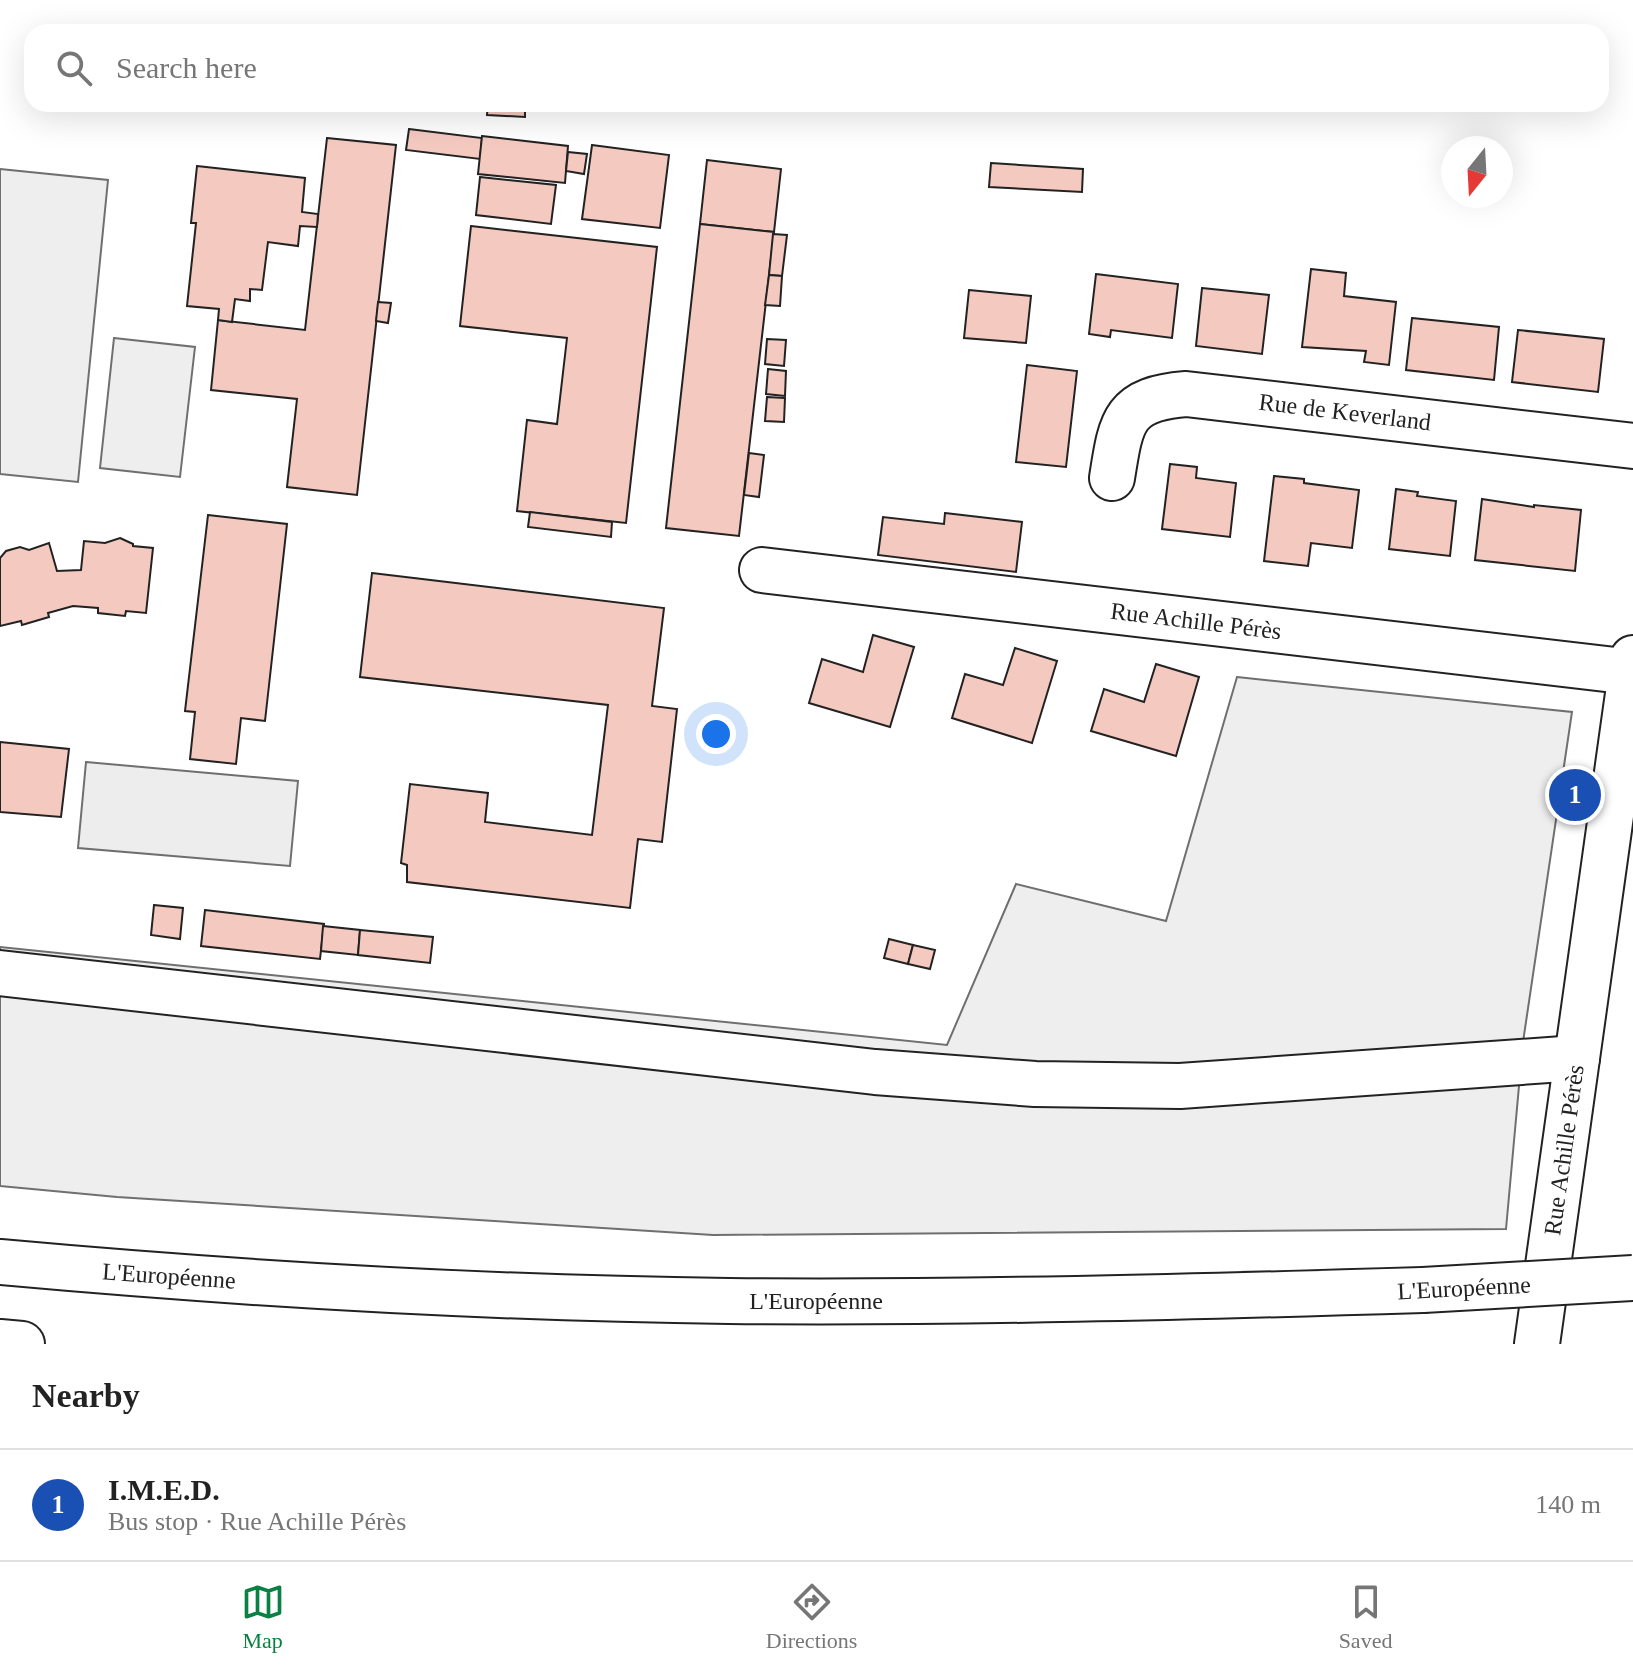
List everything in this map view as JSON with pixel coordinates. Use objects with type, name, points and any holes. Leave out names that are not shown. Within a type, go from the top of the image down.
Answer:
[{"type":"main road","name":"Rue de Keverland","points":[[1112,478],[1121,430],[1130,413],[1155,397],[1186,394],[1633,446]]},
{"type":"main road","name":"Rue Achille Pérès","points":[[762,570],[1632,665],[1537,1344]]},
{"type":"main road","points":[[0,973],[844,1068],[1035,1084],[1180,1086],[1577,1058]]},
{"type":"main road","name":"L'Européenne","points":[[0,1262],[250,1282],[726,1301],[1036,1301],[1423,1290],[1633,1278]]},
{"type":"main road","points":[[0,1342],[22,1344]]},
{"type":"shaded area","points":[[0,169],[108,180],[78,482],[0,474]]},
{"type":"shaded area","points":[[114,338],[195,347],[180,477],[100,468]]},
{"type":"shaded area","points":[[1237,677],[1572,712],[1523,1042],[1506,1229],[713,1235],[117,1197],[0,1186],[0,947],[947,1045],[1016,884],[1166,921]]},
{"type":"shaded area","points":[[86,762],[298,781],[290,866],[78,848]]},
{"type":"building","points":[[487,112],[525,112],[525,117],[487,115]]},
{"type":"building","points":[[409,129],[482,138],[480,159],[406,150]]},
{"type":"building","points":[[482,136],[568,146],[565,183],[478,174]]},
{"type":"building","points":[[327,138],[396,145],[357,495],[287,487],[297,399],[211,390],[218,320],[305,330]]},
{"type":"building","points":[[592,145],[669,155],[660,228],[582,219]]},
{"type":"building","points":[[568,152],[587,154],[584,174],[566,171]]},
{"type":"building","points":[[707,160],[781,169],[774,232],[700,224]]},
{"type":"building","points":[[991,163],[1083,169],[1082,192],[989,187]]},
{"type":"building","points":[[197,166],[305,178],[302,212],[318,214],[317,227],[300,226],[298,246],[268,242],[262,290],[250,289],[250,301],[235,299],[232,322],[218,320],[219,309],[187,306],[196,223],[191,223]]},
{"type":"building","points":[[480,177],[556,185],[551,224],[476,215]]},
{"type":"building","points":[[700,224],[774,232],[739,536],[666,528]]},
{"type":"building","points":[[471,226],[657,247],[626,523],[517,511],[527,420],[557,424],[567,338],[460,326]]},
{"type":"building","points":[[773,234],[787,235],[782,276],[769,275]]},
{"type":"building","points":[[1311,269],[1346,273],[1344,296],[1396,302],[1389,365],[1364,362],[1366,351],[1302,347]]},
{"type":"building","points":[[1096,274],[1178,284],[1172,338],[1111,330],[1110,337],[1089,334]]},
{"type":"building","points":[[769,275],[782,276],[780,306],[765,305]]},
{"type":"building","points":[[1202,288],[1269,295],[1262,354],[1196,346]]},
{"type":"building","points":[[969,290],[1031,296],[1026,343],[964,338]]},
{"type":"building","points":[[378,302],[391,303],[388,323],[376,321]]},
{"type":"building","points":[[1412,318],[1499,327],[1494,380],[1406,370]]},
{"type":"building","points":[[1518,330],[1604,339],[1598,392],[1512,382]]},
{"type":"building","points":[[767,339],[786,340],[784,366],[765,364]]},
{"type":"building","points":[[1027,365],[1077,371],[1066,467],[1016,462]]},
{"type":"building","points":[[768,369],[786,371],[785,396],[766,394]]},
{"type":"building","points":[[767,397],[785,398],[784,422],[765,421]]},
{"type":"building","points":[[749,453],[764,455],[759,497],[744,495]]},
{"type":"building","points":[[1170,464],[1197,467],[1196,478],[1236,483],[1230,537],[1162,529]]},
{"type":"building","points":[[1274,476],[1359,490],[1352,548],[1311,543],[1308,566],[1264,561]]},
{"type":"building","points":[[1396,489],[1418,492],[1417,496],[1456,501],[1450,556],[1389,549]]},
{"type":"building","points":[[1482,499],[1581,510],[1575,571],[1475,560]]},
{"type":"building","points":[[530,512],[612,522],[611,537],[528,527]]},
{"type":"building","points":[[945,513],[1022,522],[1016,572],[878,555],[883,517],[944,524]]},
{"type":"building","points":[[208,515],[287,524],[265,721],[241,718],[236,764],[190,759],[195,712],[185,711]]},
{"type":"building","points":[[120,538],[133,546],[153,548],[146,613],[126,611],[125,616],[98,613],[98,608],[73,606],[22,625],[21,621],[0,626],[0,558],[6,551],[20,547],[29,550],[49,543],[57,571],[81,570],[84,541],[105,543]]},
{"type":"building","points":[[372,573],[664,608],[652,706],[677,709],[662,842],[638,839],[630,908],[407,882],[407,865],[401,863],[410,784],[488,793],[485,822],[592,835],[608,705],[360,677]]},
{"type":"building","points":[[873,635],[914,647],[890,727],[809,703],[822,659],[863,672]]},
{"type":"building","points":[[1015,648],[1057,661],[1032,743],[952,718],[965,674],[1003,685]]},
{"type":"building","points":[[1156,664],[1199,677],[1176,756],[1091,731],[1104,689],[1144,702]]},
{"type":"building","points":[[0,742],[69,749],[61,817],[0,812]]},
{"type":"building","points":[[154,905],[183,908],[180,939],[151,935]]},
{"type":"building","points":[[205,910],[324,924],[320,959],[201,946]]},
{"type":"building","points":[[323,926],[360,930],[358,955],[321,951]]},
{"type":"building","points":[[360,930],[433,937],[430,963],[358,955]]},
{"type":"building","points":[[889,939],[913,945],[908,964],[884,958]]},
{"type":"building","points":[[913,945],[935,950],[930,969],[908,964]]},
{"type":"place","name":"I.M.E.D.","points":[[1575,795]]}]
